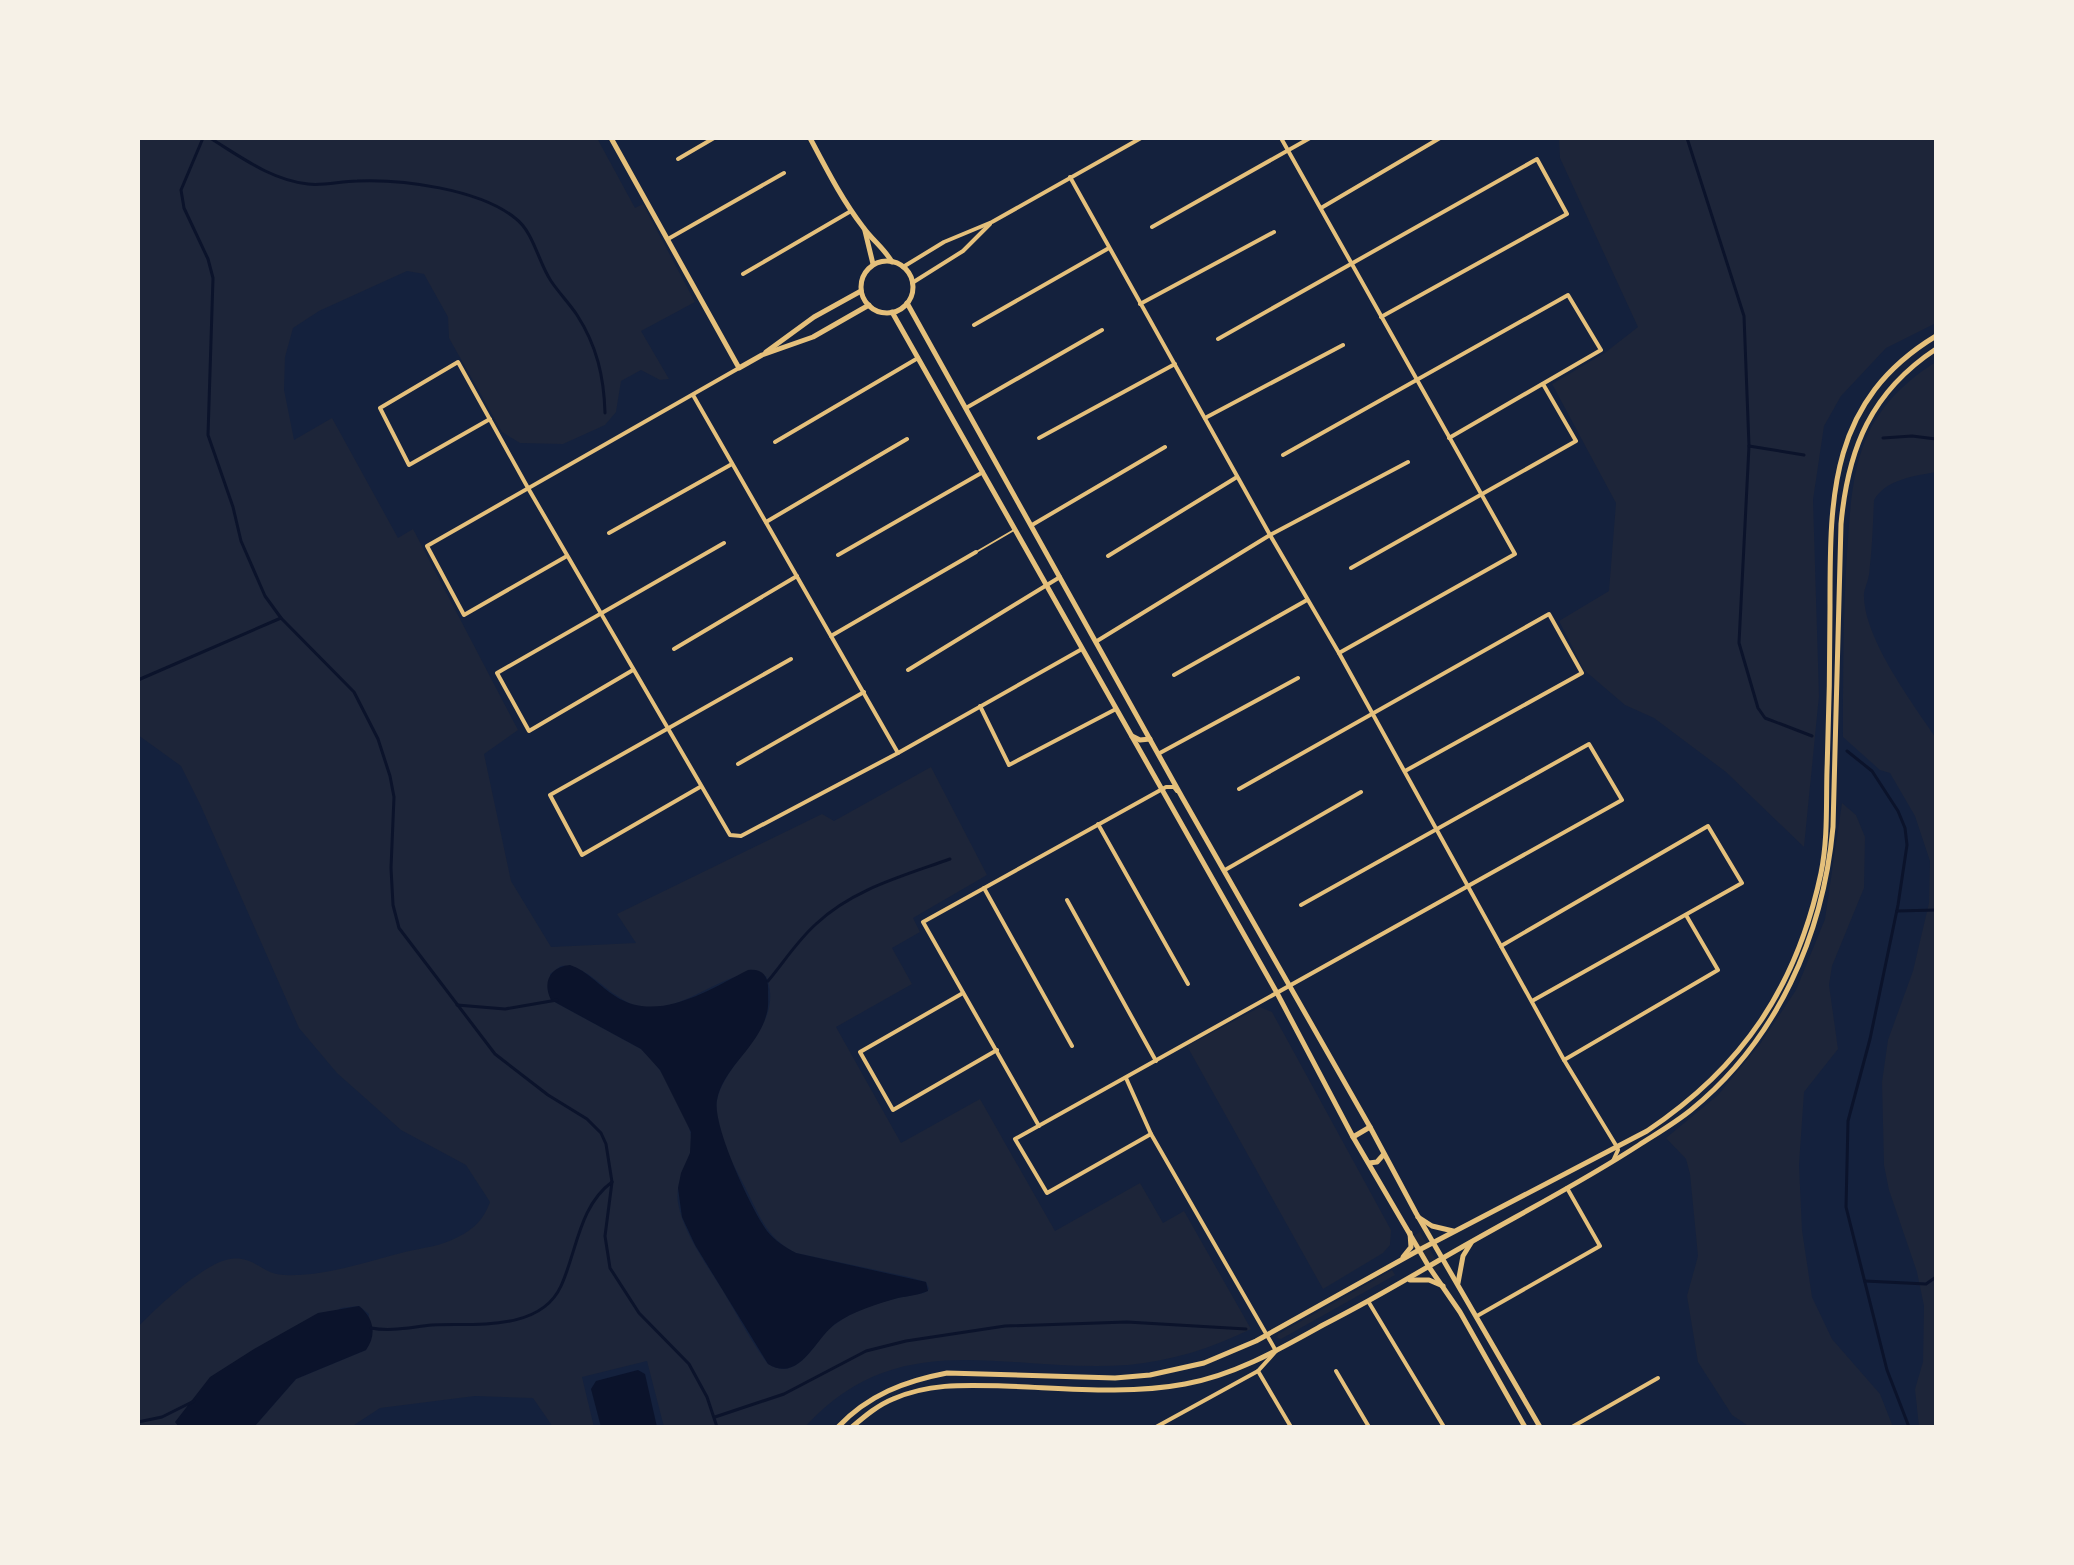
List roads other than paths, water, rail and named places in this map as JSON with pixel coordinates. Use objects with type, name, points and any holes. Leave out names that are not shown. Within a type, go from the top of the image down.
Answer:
[{"type":"main road","points":[[611,138],[739,368],[814,317],[861,291]]},
{"type":"main road","points":[[810,138],[851,211],[892,262]]},
{"type":"main road","points":[[865,230],[873,265]]},
{"type":"main road","points":[[881,261],[903,267],[912,283],[907,303],[892,312],[880,311],[869,305],[861,291],[863,277],[873,265],[881,261]]},
{"type":"main road","points":[[907,303],[1418,1217],[1540,1427]]},
{"type":"main road","points":[[762,355],[813,337],[869,305]]},
{"type":"main road","points":[[892,312],[1277,993],[1353,1137],[1525,1427]]},
{"type":"main road","points":[[838,1427],[879,1394],[947,1373],[1107,1378],[1150,1375],[1204,1363],[1265,1335],[1419,1250],[1617,1147],[1670,1116],[1720,1073],[1764,1017],[1804,933],[1821,872],[1830,679],[1830,532],[1836,477],[1850,433],[1871,395],[1902,360],[1936,336]]},
{"type":"main road","points":[[852,1427],[891,1400],[919,1390],[948,1385],[1098,1389],[1169,1387],[1211,1378],[1276,1351],[1609,1166],[1689,1112],[1712,1091],[1761,1035],[1790,986],[1803,956],[1824,887],[1833,827],[1841,524],[1846,482],[1856,446],[1873,411],[1908,369],[1936,349]]},
{"type":"main road","points":[[1131,735],[1140,740],[1150,739]]},
{"type":"main road","points":[[1353,1137],[1370,1127]]},
{"type":"main road","points":[[1368,1163],[1377,1162],[1384,1154]]},
{"type":"main road","points":[[1418,1217],[1445,1231],[1458,1231]]},
{"type":"main road","points":[[1397,1262],[1411,1247],[1410,1233]]},
{"type":"main road","points":[[1458,1283],[1463,1256],[1471,1243]]},
{"type":"main road","points":[[1405,1281],[1429,1280],[1443,1286]]},
{"type":"street","points":[[678,159],[714,138]]},
{"type":"street","points":[[903,267],[944,242],[992,222],[1141,138]]},
{"type":"street","points":[[1281,138],[1515,554],[1339,653]]},
{"type":"street","points":[[1152,227],[1310,138]]},
{"type":"street","points":[[1321,209],[1440,138]]},
{"type":"street","points":[[1218,339],[1537,159],[1567,214],[1381,317]]},
{"type":"street","points":[[667,239],[784,173]]},
{"type":"street","points":[[1070,177],[1373,713],[1564,1060],[1617,1147],[1616,1157],[1609,1166]]},
{"type":"street","points":[[743,274],[851,211]]},
{"type":"street","points":[[912,283],[963,251],[992,222]]},
{"type":"street","points":[[1140,304],[1274,232]]},
{"type":"street","points":[[974,325],[1109,248]]},
{"type":"street","points":[[1283,455],[1568,295],[1601,350],[1449,438]]},
{"type":"street","points":[[966,408],[1102,330]]},
{"type":"street","points":[[1205,418],[1343,345]]},
{"type":"street","points":[[775,442],[919,358]]},
{"type":"street","points":[[490,419],[409,465],[380,408],[458,362],[667,730],[727,833],[732,836],[741,836],[898,753],[1083,649]]},
{"type":"street","points":[[1039,438],[1175,364]]},
{"type":"street","points":[[567,556],[464,615],[427,546],[739,368]]},
{"type":"street","points":[[1351,568],[1576,441],[1543,384]]},
{"type":"street","points":[[693,395],[898,753]]},
{"type":"street","points":[[766,522],[907,439]]},
{"type":"street","points":[[1032,525],[1165,447]]},
{"type":"street","points":[[1097,641],[1270,535],[1408,462]]},
{"type":"street","points":[[609,533],[733,463]]},
{"type":"street","points":[[838,555],[983,472]]},
{"type":"street","points":[[1108,556],[1237,477]]},
{"type":"street","points":[[633,670],[529,731],[497,673],[724,543]]},
{"type":"street","points":[[831,636],[976,552]]},
{"type":"street","points":[[674,649],[797,576]]},
{"type":"street","points":[[908,670],[1061,577]]},
{"type":"street","points":[[1174,675],[1307,600]]},
{"type":"street","points":[[1239,789],[1549,614],[1582,673],[1405,771]]},
{"type":"street","points":[[700,787],[582,855],[550,795],[791,659]]},
{"type":"street","points":[[1158,754],[1298,678]]},
{"type":"street","points":[[738,764],[864,692]]},
{"type":"street","points":[[980,706],[1009,765],[1117,709]]},
{"type":"street","points":[[1151,1134],[1047,1193],[1015,1139],[1622,800],[1589,744],[1301,905]]},
{"type":"street","points":[[1039,1126],[923,922],[1162,790],[1174,787],[1182,797]]},
{"type":"street","points":[[1224,870],[1361,792]]},
{"type":"street","points":[[1098,824],[1188,984]]},
{"type":"street","points":[[1501,946],[1708,826],[1724,851],[1742,883],[1532,1001]]},
{"type":"street","points":[[984,888],[1072,1046]]},
{"type":"street","points":[[1067,900],[1156,1061]]},
{"type":"street","points":[[1564,1060],[1718,970],[1686,915]]},
{"type":"street","points":[[963,992],[860,1052],[893,1110],[997,1050]]},
{"type":"street","points":[[1126,1078],[1151,1134],[1276,1351],[1258,1371],[1156,1427]]},
{"type":"street","points":[[1477,1316],[1600,1246],[1567,1188]]},
{"type":"street","points":[[1368,1301],[1444,1427]]},
{"type":"street","points":[[1258,1371],[1291,1427]]},
{"type":"street","points":[[1336,1371],[1369,1427]]},
{"type":"street","points":[[1572,1427],[1658,1378]]},
{"type":"lane","points":[[976,552],[1015,529]]},
{"type":"waterway","points":[[203,138],[181,190],[184,208],[208,259],[213,278],[208,435],[233,507],[241,541],[265,596],[281,618],[354,692],[378,739],[394,797],[391,868],[393,905],[399,928],[495,1054],[548,1095],[587,1119],[601,1133],[606,1144],[612,1182],[605,1236],[610,1268],[639,1313],[689,1364],[707,1397],[717,1427]]},
{"type":"waterway","points":[[210,138],[257,167],[294,182],[417,184],[461,193],[500,208],[515,218],[527,231],[546,273],[590,338],[601,374],[605,413]]},
{"type":"waterway","points":[[1687,138],[1744,316],[1749,446],[1739,643],[1758,708],[1765,718],[1812,736]]},
{"type":"waterway","points":[[1883,438],[1912,436],[1936,439]]},
{"type":"waterway","points":[[1749,446],[1804,455]]},
{"type":"waterway","points":[[138,680],[281,618]]},
{"type":"waterway","points":[[1847,751],[1872,771],[1898,811],[1905,828],[1907,845],[1898,905],[1870,1039],[1848,1121],[1846,1207],[1887,1370],[1909,1427]]},
{"type":"waterway","points":[[768,981],[809,931],[846,901],[879,885],[950,859]]},
{"type":"waterway","points":[[1897,911],[1936,910]]},
{"type":"waterway","points":[[457,1005],[505,1009],[557,1000]]},
{"type":"waterway","points":[[371,1328],[486,1324],[522,1318],[538,1311],[551,1301],[561,1286],[592,1203],[612,1182]]},
{"type":"waterway","points":[[1865,1281],[1926,1284],[1936,1277]]},
{"type":"waterway","points":[[715,1417],[784,1394],[866,1351],[906,1341],[1005,1326],[1127,1322],[1246,1329]]},
{"type":"waterway","points":[[138,1422],[162,1417],[194,1401]]}]
